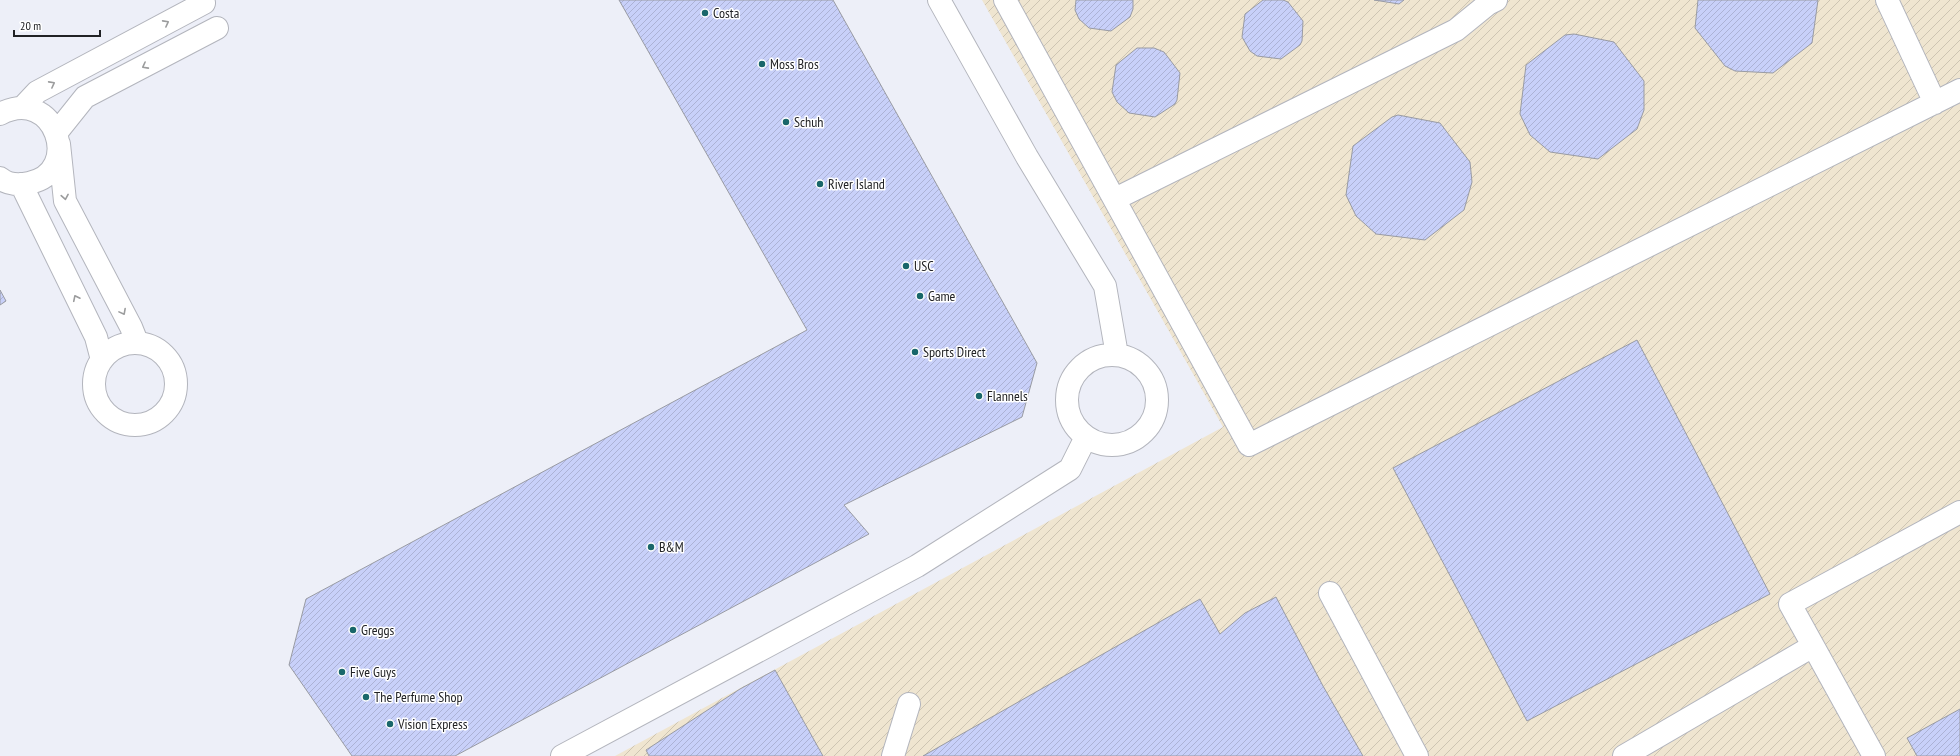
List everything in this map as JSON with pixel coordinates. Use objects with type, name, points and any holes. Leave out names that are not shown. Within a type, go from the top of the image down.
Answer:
[{"type":"lane","points":[[939,0],[1027,157],[1105,286],[1117,355]]},
{"type":"lane","points":[[1005,0],[1249,445],[1960,90]]},
{"type":"lane","points":[[1115,199],[1456,30],[1488,4],[1496,0]]},
{"type":"lane","points":[[1887,0],[1935,103]]},
{"type":"lane","points":[[22,108],[37,92],[204,3]]},
{"type":"lane","points":[[0,178],[14,184],[21,184],[35,182],[46,175],[55,165],[58,138],[85,97],[217,28]]},
{"type":"lane","points":[[0,114],[8,110],[22,108],[33,110],[45,116],[52,123],[58,138],[65,201],[131,327],[137,342]]},
{"type":"lane","points":[[21,184],[96,337],[102,360]]},
{"type":"lane","points":[[137,342],[151,345],[163,352],[172,365],[176,378],[176,392],[166,412],[155,420],[134,425],[120,422],[111,417],[101,407],[97,401],[94,384],[102,360],[112,349],[125,343],[137,342]]},
{"type":"lane","points":[[1101,355],[1117,355],[1131,358],[1144,367],[1156,387],[1158,404],[1154,418],[1146,431],[1137,438],[1123,444],[1101,444],[1086,438],[1072,422],[1067,408],[1068,390],[1074,375],[1080,367],[1101,355]]},
{"type":"lane","points":[[562,756],[917,566],[1070,470],[1086,438]]},
{"type":"lane","points":[[1874,756],[1790,604],[1960,512]]},
{"type":"lane","points":[[1330,593],[1416,756]]},
{"type":"lane","points":[[1624,756],[1813,646]]},
{"type":"lane","points":[[893,756],[909,704]]},
{"type":"shaded area","points":[[982,0],[1960,0],[1960,756],[615,756],[1223,427]]},
{"type":"building","points":[[619,0],[833,0],[1037,363],[1022,417],[844,505],[869,534],[455,756],[352,756],[289,665],[306,599],[807,330]]},
{"type":"building","points":[[1076,0],[1133,0],[1133,9],[1130,17],[1111,31],[1089,28],[1079,19],[1075,10]]},
{"type":"building","points":[[1263,0],[1283,0],[1288,2],[1303,21],[1302,41],[1300,45],[1281,59],[1257,56],[1250,51],[1242,37],[1245,14]]},
{"type":"building","points":[[1374,0],[1404,0],[1399,4]]},
{"type":"building","points":[[1698,0],[1818,0],[1812,43],[1773,73],[1735,71],[1725,66],[1695,28]]},
{"type":"building","points":[[1574,34],[1614,42],[1644,81],[1644,110],[1637,129],[1598,159],[1550,152],[1530,135],[1520,114],[1526,65],[1565,35]]},
{"type":"building","points":[[1137,48],[1154,48],[1164,52],[1180,73],[1177,100],[1175,104],[1155,117],[1129,113],[1117,102],[1112,92],[1116,65]]},
{"type":"building","points":[[1398,115],[1440,123],[1470,162],[1472,182],[1464,210],[1425,240],[1376,234],[1356,216],[1346,195],[1353,146],[1392,117]]},
{"type":"building","points":[[0,290],[6,301],[0,305]]},
{"type":"building","points":[[1637,340],[1770,594],[1527,721],[1393,468]]},
{"type":"building","points":[[1276,597],[1323,686],[1363,756],[923,756],[1200,599],[1220,634],[1245,613]]},
{"type":"building","points":[[775,670],[823,756],[649,756],[646,750],[740,689]]},
{"type":"building","points":[[1960,709],[1960,756],[1917,756],[1907,738]]},
{"type":"place","name":"Costa","points":[[705,13]]},
{"type":"place","name":"Moss Bros","points":[[762,64]]},
{"type":"place","name":"Schuh","points":[[786,122]]},
{"type":"place","name":"River Island","points":[[820,184]]},
{"type":"place","name":"USC","points":[[906,266]]},
{"type":"place","name":"Game","points":[[920,296]]},
{"type":"place","name":"Sports Direct","points":[[915,352]]},
{"type":"place","name":"Flannels","points":[[979,396]]},
{"type":"place","name":"B&M","points":[[651,547]]},
{"type":"place","name":"Greggs","points":[[353,630]]},
{"type":"place","name":"Five Guys","points":[[342,672]]},
{"type":"place","name":"The Perfume Shop","points":[[366,697]]},
{"type":"place","name":"Vision Express","points":[[390,724]]}]
